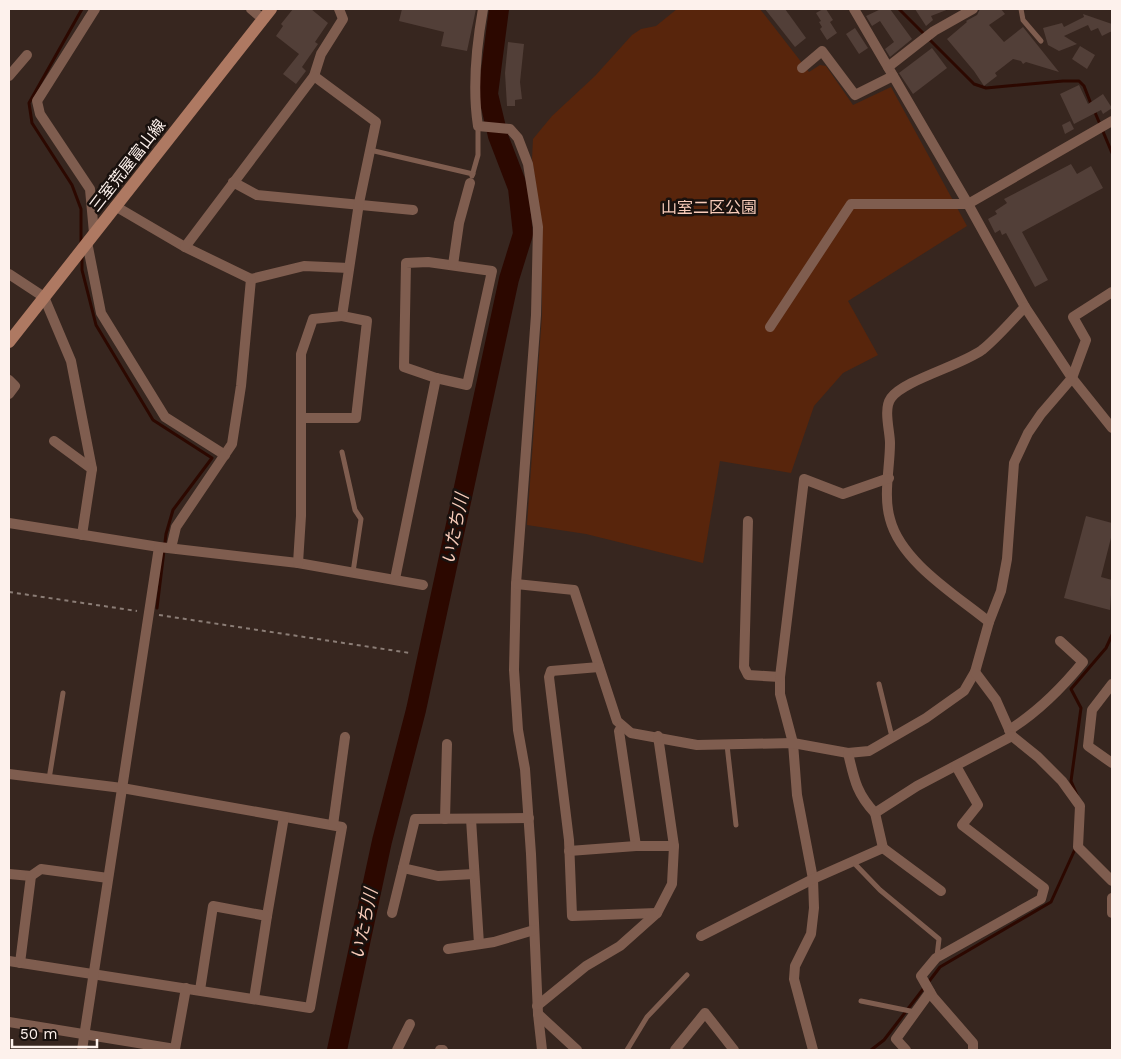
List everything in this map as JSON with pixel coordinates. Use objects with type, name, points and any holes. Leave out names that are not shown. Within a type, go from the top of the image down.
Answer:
[{"type":"main road","name":"三室荒屋富山線","points":[[9,342],[267,14]]},
{"type":"street","points":[[95,9],[37,101],[40,114],[90,189],[90,237],[101,313],[166,417],[225,455]]},
{"type":"street","points":[[251,9],[267,14]]},
{"type":"street","points":[[185,247],[314,76],[321,54],[343,19],[339,9]]},
{"type":"street","points":[[483,9],[478,35],[474,98],[478,126],[510,129],[518,138],[528,164],[538,227],[536,315],[516,584],[514,670],[518,730],[526,769],[538,1010],[542,1050]]},
{"type":"street","points":[[854,9],[968,204],[1025,307],[1072,378],[1112,428]]},
{"type":"street","points":[[802,68],[822,51],[855,95],[890,71],[957,13],[973,9]]},
{"type":"street","points":[[9,76],[27,55]]},
{"type":"street","points":[[314,76],[376,122],[359,203],[342,316]]},
{"type":"street","points":[[770,327],[851,204],[968,204],[1112,121]]},
{"type":"street","points":[[453,265],[458,224],[472,179]]},
{"type":"street","points":[[233,182],[257,195],[359,203],[413,210]]},
{"type":"street","points":[[115,206],[185,247],[250,279],[304,266],[349,268]]},
{"type":"street","points":[[428,262],[453,265],[492,271],[467,385],[436,378],[404,367],[406,263],[428,262]]},
{"type":"street","points":[[9,274],[44,297],[71,361],[92,469],[82,535]]},
{"type":"street","points":[[171,548],[176,527],[232,444],[241,386],[250,279]]},
{"type":"street","points":[[516,584],[574,590],[617,721],[631,733],[658,736],[697,745],[793,743],[848,753],[869,750],[926,718],[964,691],[974,672],[989,622],[1001,591],[1007,559],[1014,463],[1036,420],[1072,378],[1086,340],[1073,317],[1112,292]]},
{"type":"street","points":[[989,622],[915,561],[899,540],[890,520],[888,409],[891,398],[910,385],[960,363],[982,350],[1025,307]]},
{"type":"street","points":[[298,563],[301,516],[301,418],[301,354],[313,319],[342,316],[367,321],[356,418],[301,418]]},
{"type":"street","points":[[395,579],[436,378]]},
{"type":"street","points":[[9,380],[15,386],[9,394]]},
{"type":"street","points":[[54,441],[92,469]]},
{"type":"street","points":[[813,1050],[794,979],[795,966],[811,934],[814,908],[813,879],[797,795],[793,743],[780,694],[780,677],[804,479],[842,494],[889,478]]},
{"type":"street","points":[[748,521],[744,668],[748,675],[780,677]]},
{"type":"street","points":[[9,523],[159,547],[298,563],[423,585]]},
{"type":"street","points":[[82,1050],[159,547]]},
{"type":"street","points":[[875,813],[917,786],[956,766],[1010,733],[1064,686],[1083,662],[1060,641]]},
{"type":"street","points":[[599,667],[551,671],[548,677],[569,851],[572,916],[657,913]]},
{"type":"street","points":[[974,672],[996,700],[1010,733],[1038,757],[1080,806],[1078,847],[1112,881]]},
{"type":"street","points":[[1112,684],[1092,710],[1088,746],[1112,762]]},
{"type":"street","points":[[622,726],[619,731],[636,846]]},
{"type":"street","points":[[538,1010],[586,966],[620,946],[657,913],[672,884],[674,846],[658,736]]},
{"type":"street","points":[[333,825],[345,737]]},
{"type":"street","points":[[446,819],[447,744]]},
{"type":"street","points":[[848,753],[856,787],[865,802],[875,813],[883,848],[941,891]]},
{"type":"street","points":[[956,766],[978,805],[962,825],[1044,888],[1041,899],[936,958],[921,976],[930,992],[973,1043],[973,1050]]},
{"type":"street","points":[[9,774],[122,788],[342,827],[310,1008],[9,961]]},
{"type":"street","points":[[254,999],[284,817]]},
{"type":"street","points":[[392,913],[414,819],[529,818]]},
{"type":"street","points":[[471,819],[479,944]]},
{"type":"street","points":[[569,851],[636,846],[674,846]]},
{"type":"street","points":[[701,936],[813,879],[883,848]]},
{"type":"street","points":[[403,868],[438,876],[474,874]]},
{"type":"street","points":[[9,874],[31,876],[41,869],[108,878]]},
{"type":"street","points":[[20,963],[31,876]]},
{"type":"street","points":[[1112,898],[1112,913]]},
{"type":"street","points":[[200,990],[213,906],[267,916]]},
{"type":"street","points":[[448,948],[494,942],[534,930]]},
{"type":"street","points":[[9,1022],[175,1049],[186,988]]},
{"type":"street","points":[[906,1050],[896,1039],[930,992]]},
{"type":"street","points":[[538,1010],[577,1050]]},
{"type":"street","points":[[674,1050],[705,1013],[734,1050]]},
{"type":"street","points":[[397,1050],[410,1024]]},
{"type":"lane","points":[[1021,9],[1023,20],[1041,41]]},
{"type":"lane","points":[[370,150],[472,179],[478,155],[478,126]]},
{"type":"lane","points":[[342,452],[355,510],[361,519],[353,572]]},
{"type":"lane","points":[[879,684],[892,738]]},
{"type":"lane","points":[[49,779],[63,693]]},
{"type":"lane","points":[[727,744],[736,825]]},
{"type":"lane","points":[[852,862],[880,890],[940,939],[936,958]]},
{"type":"lane","points":[[627,1050],[647,1017],[687,975]]},
{"type":"lane","points":[[861,1001],[915,1012]]},
{"type":"path","points":[[9,592],[410,653]]},
{"type":"green space","name":"山室二区公園","points":[[677,9],[760,9],[809,72],[820,65],[826,66],[853,105],[891,87],[967,226],[848,301],[878,355],[843,373],[814,406],[791,473],[720,461],[703,563],[586,534],[527,525],[542,315],[542,224],[532,159],[533,139],[552,116],[595,76],[632,35],[641,29],[656,26]]},
{"type":"building","points":[[293,9],[311,9],[328,23],[315,42],[318,44],[302,67],[306,71],[296,84],[283,74],[299,54],[276,36],[283,26],[281,24]]},
{"type":"building","points":[[402,9],[476,9],[467,51],[441,46],[444,32],[399,21]]},
{"type":"building","points":[[765,9],[785,9],[806,38],[795,47]]},
{"type":"building","points":[[826,9],[833,20],[830,22],[837,33],[827,40],[820,29],[822,27],[819,22],[821,21],[816,13]]},
{"type":"building","points":[[881,9],[890,9],[912,39],[890,57],[885,49],[894,42],[880,21],[872,26],[866,16]]},
{"type":"building","points":[[915,9],[949,9],[931,16],[933,20],[926,26]]},
{"type":"building","points":[[980,9],[1001,9],[1005,14],[989,25],[1004,42],[1023,27],[1059,72],[1026,62],[1023,64],[1021,61],[1013,59],[995,73],[997,76],[984,86],[947,39],[966,21],[977,15]]},
{"type":"building","points":[[1083,14],[1112,24],[1112,31],[1102,36],[1098,28],[1091,31],[1088,25],[1064,36],[1077,44],[1059,51],[1048,45],[1043,28],[1062,23],[1064,27],[1084,17]]},
{"type":"building","points":[[855,28],[868,48],[859,54],[846,34]]},
{"type":"building","points":[[508,42],[524,44],[520,82],[522,99],[515,100],[515,106],[507,106],[505,73]]},
{"type":"building","points":[[1080,46],[1095,55],[1087,69],[1072,59]]},
{"type":"building","points":[[932,48],[947,68],[913,94],[899,73]]},
{"type":"building","points":[[1079,85],[1088,104],[1103,94],[1112,108],[1103,114],[1101,110],[1074,124],[1060,94]]},
{"type":"building","points":[[1070,121],[1074,129],[1065,134],[1062,125]]},
{"type":"building","points":[[1071,164],[1077,174],[1091,166],[1103,188],[1022,232],[1048,280],[1035,287],[1006,233],[1002,235],[1000,230],[995,233],[988,219],[997,214],[995,211],[1007,203],[1004,199]]},
{"type":"building","points":[[1086,516],[1112,523],[1112,534],[1101,577],[1112,580],[1110,610],[1064,598]]},
{"type":"waterway","points":[[81,242],[81,209],[72,185],[32,123],[29,103],[82,9]]},
{"type":"waterway","name":"いたち川","points":[[337,1050],[382,841],[416,710],[509,279],[523,234],[518,188],[498,136],[488,94],[499,9]]},
{"type":"waterway","points":[[899,9],[974,84],[986,88],[1079,81],[1084,86],[1091,104]]},
{"type":"waterway","points":[[1094,110],[1112,153]]},
{"type":"waterway","points":[[82,256],[82,270],[96,325],[153,420],[212,458],[173,510],[166,534],[157,608]]},
{"type":"waterway","points":[[1077,795],[1071,781],[1081,708],[1071,689],[1106,648],[1112,635]]},
{"type":"waterway","points":[[871,1050],[884,1040],[940,967],[1051,902],[1076,847]]}]
